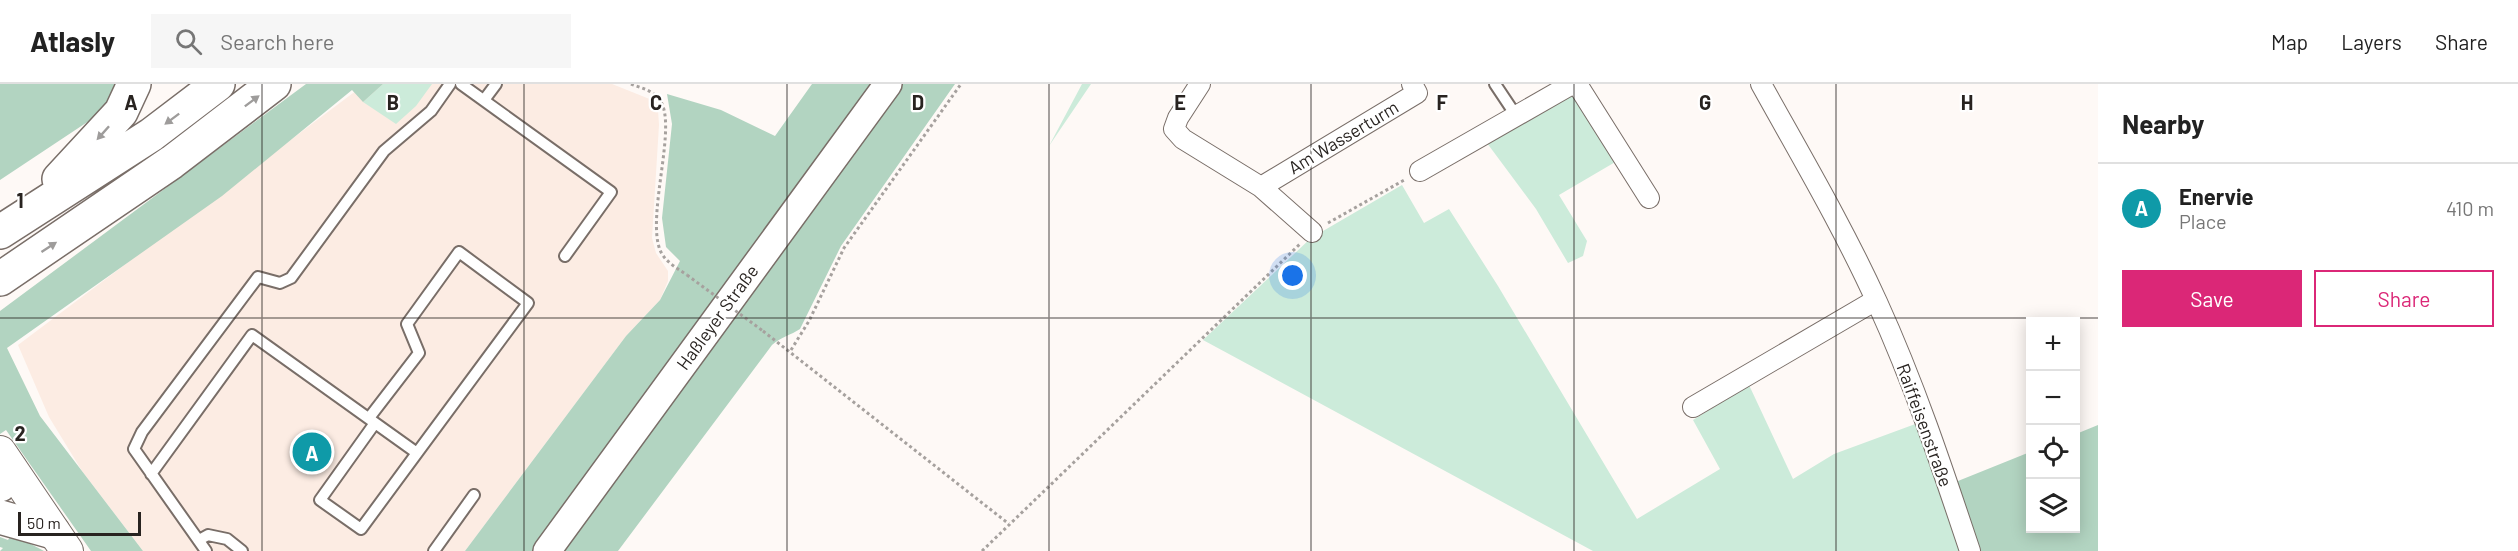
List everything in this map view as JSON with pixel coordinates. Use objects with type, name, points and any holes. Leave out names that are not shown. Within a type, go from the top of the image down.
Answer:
[{"type":"highway","points":[[8,228],[121,112],[134,84]]},
{"type":"highway","points":[[8,228],[151,135],[218,84]]},
{"type":"highway","points":[[0,279],[172,162],[274,84]]},
{"type":"highway","points":[[0,517],[60,542]]},
{"type":"main road","name":"Haßleyer Straße","points":[[547,551],[888,84]]},
{"type":"main road","points":[[3,469],[60,542]]},
{"type":"street","points":[[1200,84],[1178,118],[1174,129],[1182,139],[1261,187],[1312,232]]},
{"type":"street","name":"Am Wasserturm","points":[[1261,187],[1417,93],[1412,84]]},
{"type":"street","points":[[1420,171],[1515,114],[1572,84]]},
{"type":"street","points":[[1577,84],[1649,198]]},
{"type":"street","name":"Raiffeisenstraße","points":[[1761,84],[1825,198],[1876,300],[1930,432],[1970,551]]},
{"type":"street","points":[[1693,407],[1876,300]]},
{"type":"lane","points":[[206,551],[134,449],[142,432],[258,277],[279,283],[291,278],[384,151],[431,111],[450,84]]},
{"type":"lane","points":[[461,84],[611,192],[565,256]]},
{"type":"lane","points":[[484,100],[496,84]]},
{"type":"lane","points":[[1495,84],[1515,114]]},
{"type":"lane","points":[[459,252],[528,303],[417,453],[361,529],[320,500],[419,353],[407,324],[459,252]]},
{"type":"lane","points":[[151,474],[252,335],[417,453]]},
{"type":"lane","points":[[434,551],[474,495]]},
{"type":"lane","points":[[199,540],[207,535],[227,538],[242,551]]},
{"type":"path","points":[[631,84],[652,92],[661,100],[663,106],[664,160],[659,195],[657,237],[665,257],[790,350],[1009,524]]},
{"type":"path","points":[[790,350],[809,321],[843,248],[960,84]]},
{"type":"path","points":[[982,551],[1312,232],[1420,171]]},
{"type":"shaded area","points":[[365,84],[612,84],[652,100],[658,110],[659,125],[652,238],[656,253],[668,271],[668,281],[660,300],[626,336],[465,551],[143,551],[82,471],[49,417],[18,345]]},
{"type":"green space","points":[[0,84],[120,84],[110,107],[0,180]]},
{"type":"green space","points":[[306,84],[383,84],[363,102],[352,90],[222,196],[7,348],[40,416],[143,551],[91,551],[6,430],[0,434],[0,311]]},
{"type":"green space","points":[[383,84],[432,84],[416,106],[396,124],[363,102]]},
{"type":"green space","points":[[812,84],[955,84],[841,246],[800,329],[772,345],[618,551],[465,551],[626,336],[660,300],[680,261],[666,247],[662,218],[672,124],[667,94],[721,110],[775,136]]},
{"type":"green space","points":[[1082,84],[1091,84],[1049,146]]},
{"type":"green space","points":[[1572,95],[1617,161],[1559,195],[1587,241],[1583,256],[1568,263],[1536,209],[1484,139]]},
{"type":"green space","points":[[1402,185],[1424,223],[1449,209],[1498,286],[1637,519],[1720,469],[1693,420],[1749,385],[1793,479],[1834,454],[1918,423],[1962,551],[1593,551],[1203,340],[1311,238]]},
{"type":"green space","points":[[2098,425],[2098,551],[1976,551],[1953,483],[2026,454],[2026,533],[2080,533],[2080,432]]},
{"type":"green space","points":[[12,534],[44,551],[0,551],[3,548],[0,547],[0,537],[8,540]]},
{"type":"place","name":"Enervie","points":[[312,452]]}]
